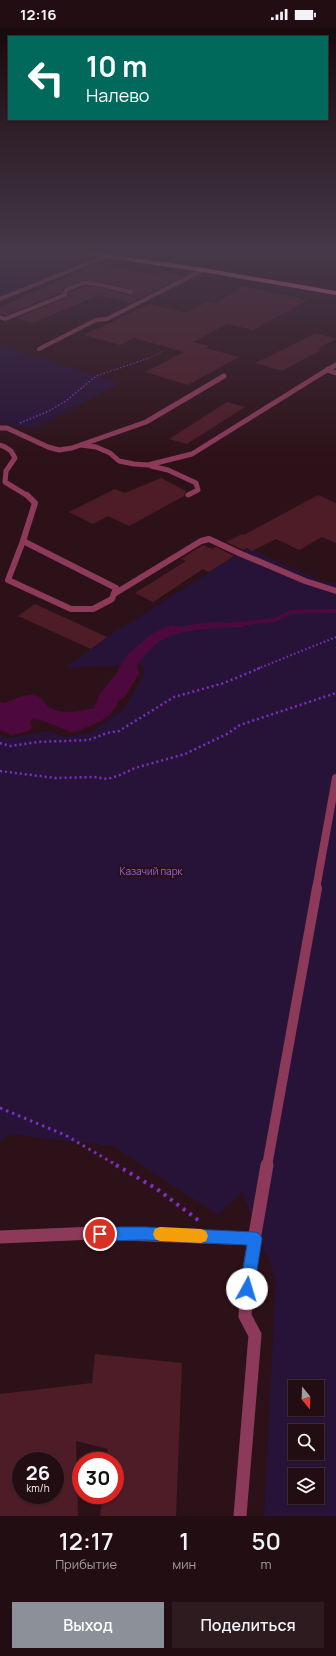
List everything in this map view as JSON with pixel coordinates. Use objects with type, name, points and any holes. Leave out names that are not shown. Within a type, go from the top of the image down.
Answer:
[{"type":"street","points":[[40,349],[96,320],[102,319]]},
{"type":"street","points":[[148,465],[192,454],[336,365]]},
{"type":"street","points":[[327,370],[336,373]]},
{"type":"street","points":[[0,428],[7,428],[36,443],[59,450],[72,448],[96,438],[146,422],[224,376]]},
{"type":"street","points":[[81,445],[96,447],[110,453],[119,461],[148,465],[168,470],[196,483],[198,490],[188,495]]},
{"type":"street","points":[[2,446],[11,451],[14,456],[14,462],[5,474],[5,482],[10,487],[33,499],[35,503],[23,541],[8,580],[71,609],[93,609],[112,599],[116,588],[23,541]]},
{"type":"street","points":[[114,594],[201,540],[209,539],[305,581],[336,591]]},
{"type":"street","points":[[240,1516],[255,1335],[245,1316],[248,1275],[336,778]]},
{"type":"street","points":[[0,1237],[23,1234],[145,1233],[255,1239]]},
{"type":"path","points":[[7,428],[49,411],[66,401],[96,376],[144,360],[163,351]]},
{"type":"path","points":[[0,743],[10,746],[38,742],[89,740],[107,733],[119,731],[174,697],[224,683],[336,637]]},
{"type":"path","points":[[0,771],[55,778],[94,777],[108,779],[135,768],[185,754],[227,734],[240,726],[336,693]]},
{"type":"path","points":[[0,1108],[65,1135],[157,1189],[222,1237]]},
{"type":"green space","points":[[0,345],[120,383],[34,429],[0,423]]},
{"type":"green space","name":"Казачий парк","points":[[248,548],[323,582],[336,583],[336,1516],[264,1516],[276,1279],[242,1192],[218,1215],[113,1146],[8,1134],[0,1142],[0,735],[8,738],[48,731],[67,737],[89,733],[123,710],[142,678],[145,665],[66,668],[107,637]]},
{"type":"shaded area","points":[[240,621],[245,623],[243,627],[214,628],[192,631],[172,635],[160,641],[149,650],[137,664],[139,673],[125,697],[118,701],[112,713],[93,725],[73,733],[32,718],[30,723],[33,727],[28,731],[12,735],[0,730],[0,702],[4,703],[20,697],[33,695],[39,697],[48,706],[58,711],[71,712],[94,708],[99,695],[116,674],[126,656],[151,634],[171,625],[183,627],[194,624],[217,622],[230,623]]},
{"type":"building","points":[[21,319],[42,319],[33,323]]},
{"type":"building","points":[[117,319],[272,319],[253,330],[227,324],[193,342],[210,346],[206,348],[239,357],[188,385],[145,372],[184,352],[134,338],[120,345],[84,335]]},
{"type":"building","points":[[316,333],[336,339],[317,349],[321,350],[282,371],[255,363]]},
{"type":"building","points":[[227,402],[245,407],[187,444],[169,439]]},
{"type":"building","points":[[161,478],[186,491],[184,496],[129,526],[108,516],[93,524],[69,512],[115,489],[125,493]]},
{"type":"building","points":[[318,495],[336,503],[336,543],[322,537],[299,550],[276,539],[252,551],[247,548],[244,550],[226,542],[242,534],[244,535]]},
{"type":"building","points":[[203,545],[212,549],[216,547],[234,556],[209,572],[203,569],[153,602],[135,593],[186,561],[181,559]]},
{"type":"building","points":[[35,604],[107,637],[91,649],[18,616]]},
{"type":"building","points":[[95,1354],[182,1363],[176,1516],[100,1516],[102,1504],[124,1504],[124,1452],[108,1452],[108,1449],[76,1441],[76,1452],[72,1452],[72,1504],[78,1504],[78,1516],[0,1516],[0,1394],[92,1383]]},
{"type":"waterway","points":[[239,624],[275,620],[291,612],[336,611]]},
{"type":"slow traffic","points":[[160,1234],[201,1236]]},
{"type":"route","points":[[100,1234],[145,1233],[255,1239],[248,1275],[247,1289]]}]
